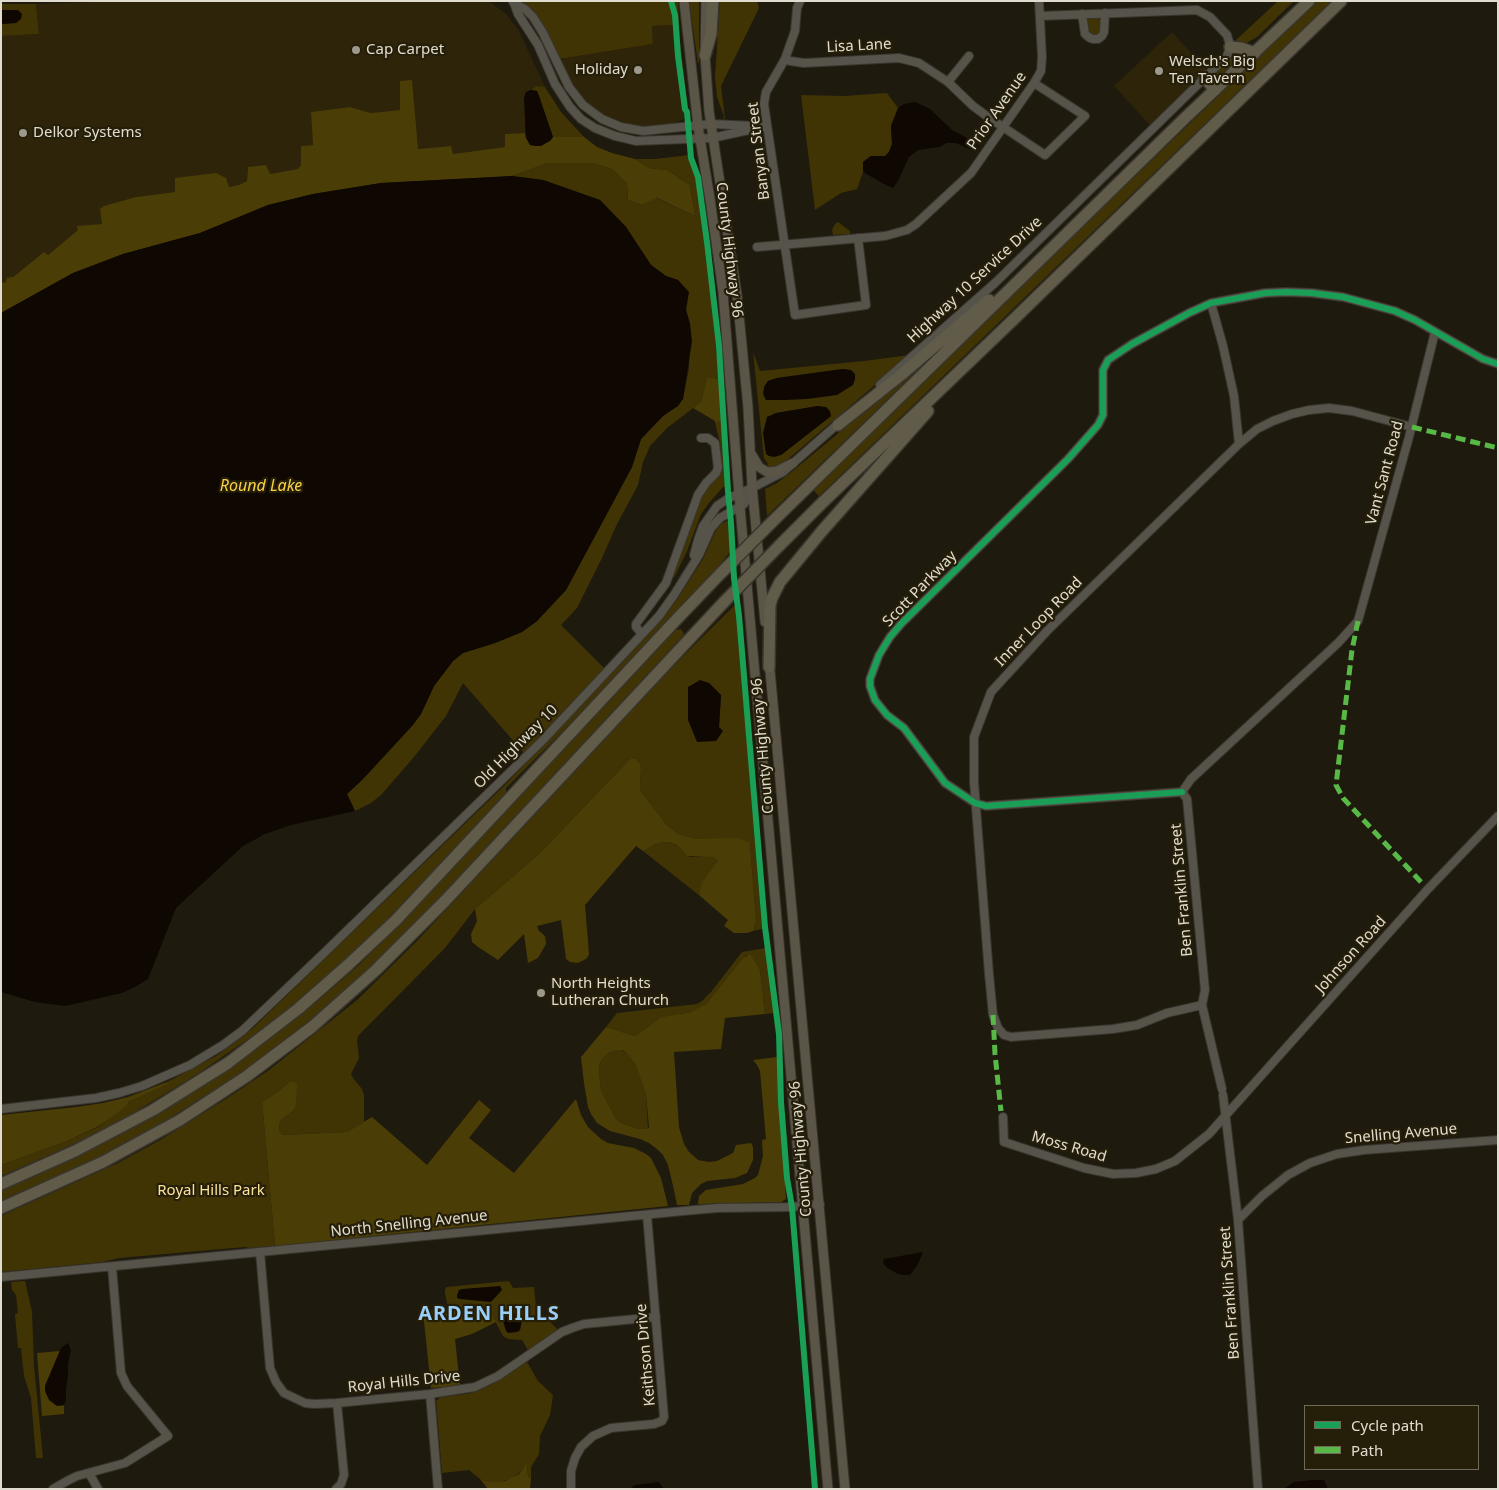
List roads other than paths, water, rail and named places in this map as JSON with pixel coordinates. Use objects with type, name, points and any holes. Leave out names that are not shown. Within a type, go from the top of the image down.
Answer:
[{"type":"highway","points":[[705,55],[711,34],[713,1]]},
{"type":"highway","points":[[1,1184],[75,1151],[153,1110],[228,1063],[332,980],[396,920],[670,627],[777,517],[1041,258],[1309,1]]},
{"type":"highway","points":[[1,1208],[103,1162],[180,1120],[247,1076],[312,1027],[376,970],[445,901],[724,602],[822,502],[976,356],[1341,1]]},
{"type":"highway","points":[[1230,47],[1257,52]]},
{"type":"highway","points":[[1204,77],[1215,90]]},
{"type":"highway","points":[[838,425],[1041,258]]},
{"type":"highway","points":[[769,667],[770,605],[780,582],[976,356]]},
{"type":"main road","name":"County Highway 96","points":[[684,1],[698,126],[723,292],[740,508],[828,1489]]},
{"type":"main road","name":"County Highway 96","points":[[706,1],[705,55],[712,138],[721,184],[737,295],[752,488],[845,1489]]},
{"type":"main road","points":[[750,444],[752,457],[764,471],[777,471],[793,463]]},
{"type":"street","name":"Banyan Street","points":[[800,1],[797,8],[795,30],[785,59],[766,92],[764,104],[795,315],[866,304],[858,238]]},
{"type":"street","name":"Prior Avenue","points":[[757,247],[896,233],[907,230],[916,224],[971,173],[1034,83],[1042,66],[1039,1]]},
{"type":"street","points":[[1193,10],[1196,1]]},
{"type":"street","points":[[512,2],[526,10],[532,17],[543,33],[569,87],[583,105],[602,119],[621,127],[644,131],[711,124],[767,126]]},
{"type":"street","points":[[512,2],[538,45],[555,84],[570,107],[581,119],[595,128],[615,136],[636,141],[712,138],[767,126]]},
{"type":"street","points":[[1040,16],[1197,10],[1210,17],[1227,35],[1230,47],[1226,56],[1204,77]]},
{"type":"street","points":[[1082,14],[1085,34],[1093,39],[1098,39],[1104,32],[1105,14]]},
{"type":"street","points":[[948,82],[970,56]]},
{"type":"street","name":"Lisa Lane","points":[[785,59],[804,63],[899,58],[919,63],[948,82],[973,106],[1045,155],[1085,116],[1034,83]]},
{"type":"street","name":"Highway 10 Service Drive","points":[[752,488],[778,475],[793,463],[838,425],[858,404],[996,282],[1204,77]]},
{"type":"street","points":[[555,84],[564,78]]},
{"type":"street","points":[[1239,444],[1234,396],[1211,303],[1265,293],[1286,292],[1320,294],[1344,298],[1395,311],[1415,320],[1483,359],[1498,364]]},
{"type":"street","name":"Scott Parkway","points":[[1182,792],[986,806],[975,803],[945,784],[904,728],[887,715],[875,700],[870,686],[870,679],[879,655],[901,624],[1068,459],[1098,426],[1103,416],[1103,370],[1108,360],[1132,344],[1211,303]]},
{"type":"street","points":[[926,332],[932,339]]},
{"type":"street","name":"Vant Sant Road","points":[[1182,792],[1191,780],[1338,643],[1358,621],[1412,427],[1435,332]]},
{"type":"street","name":"Inner Loop Road","points":[[1202,1005],[1167,1012],[1137,1025],[1113,1029],[1012,1037],[1004,1035],[998,1028],[993,1015],[975,803],[974,737],[991,692],[1047,631],[1239,444],[1257,429],[1273,421],[1310,410],[1329,408],[1352,411],[1412,427]]},
{"type":"street","points":[[642,634],[636,627],[636,624],[666,583],[698,495],[718,468],[715,443],[708,438],[701,438]]},
{"type":"street","name":"Old Highway 10","points":[[693,562],[698,540],[708,517],[721,503],[752,488]]},
{"type":"street","name":"Old Highway 10","points":[[1,1109],[99,1098],[142,1086],[183,1069],[223,1045],[242,1030],[341,937],[543,740],[659,616],[698,555],[704,540],[714,524],[725,515],[740,508],[748,500],[752,488]]},
{"type":"street","name":"Ben Franklin Street","points":[[1182,792],[1187,799],[1191,837],[1205,990],[1202,1005],[1223,1092],[1238,1220],[1258,1489]]},
{"type":"street","name":"Johnson Road","points":[[1226,1114],[1428,889],[1498,816]]},
{"type":"street","name":"Moss Road","points":[[1003,1117],[1004,1142],[1084,1168],[1113,1174],[1136,1173],[1156,1169],[1175,1161],[1208,1134],[1226,1114]]},
{"type":"street","name":"Snelling Avenue","points":[[1238,1220],[1262,1196],[1288,1175],[1310,1163],[1337,1154],[1364,1150],[1498,1140]]},
{"type":"street","name":"North Snelling Avenue","points":[[1,1277],[718,1208],[820,1204]]},
{"type":"street","name":"Keithson Drive","points":[[571,1489],[571,1472],[575,1458],[582,1447],[593,1436],[611,1428],[654,1424],[664,1417],[647,1215]]},
{"type":"street","name":"Royal Hills Drive","points":[[260,1252],[269,1360],[276,1382],[284,1392],[305,1403],[338,1403],[464,1390],[489,1381],[562,1332],[572,1328],[584,1324],[656,1317]]},
{"type":"street","points":[[54,1489],[66,1480],[125,1463],[168,1436],[127,1386],[121,1373],[112,1266]]},
{"type":"street","points":[[430,1394],[438,1489]]},
{"type":"street","points":[[336,1489],[342,1484],[344,1475],[338,1403]]},
{"type":"street","points":[[89,1473],[98,1489]]},
{"type":"water","points":[[1,10],[18,10],[22,14],[21,19],[16,23],[1,24]]},
{"type":"water","points":[[531,90],[537,91],[553,137],[541,146],[530,145],[526,138],[524,98],[526,92]]},
{"type":"water","points":[[915,102],[930,109],[952,130],[979,147],[976,150],[972,150],[956,143],[946,143],[940,147],[918,150],[909,157],[893,188],[863,172],[863,162],[871,156],[885,156],[889,152],[892,144],[891,126],[898,108],[904,104]]},
{"type":"water","name":"Round Lake","points":[[512,176],[543,180],[600,200],[626,227],[651,265],[666,276],[678,280],[689,292],[686,310],[692,341],[683,399],[678,406],[663,416],[641,439],[632,467],[566,590],[537,621],[522,632],[463,653],[453,661],[434,686],[421,714],[412,726],[347,794],[355,811],[291,825],[265,834],[243,846],[176,908],[148,979],[122,993],[65,1006],[35,1002],[1,992],[1,313],[73,273],[123,254],[200,233],[268,205],[313,194],[381,183]]},
{"type":"water","points":[[843,369],[851,370],[855,374],[855,379],[853,385],[837,395],[807,399],[766,400],[763,394],[764,387],[768,381],[777,378]]},
{"type":"water","points":[[818,406],[826,407],[830,411],[831,416],[781,455],[774,457],[766,454],[763,433],[767,417],[776,413]]},
{"type":"water","points":[[700,680],[709,683],[721,695],[719,727],[723,731],[716,741],[697,742],[688,720],[688,687]]},
{"type":"water","points":[[923,1252],[918,1264],[910,1275],[898,1274],[883,1263],[884,1259]]},
{"type":"water","points":[[500,1286],[502,1290],[491,1302],[457,1298],[459,1290],[462,1289]]},
{"type":"water","points":[[518,1313],[523,1316],[520,1330],[508,1333],[503,1321],[504,1318],[510,1314]]},
{"type":"water","points":[[68,1343],[71,1350],[68,1364],[66,1400],[64,1405],[57,1406],[49,1400],[45,1386],[61,1348]]},
{"type":"water","points":[[1324,1480],[1328,1489],[1284,1489],[1294,1482]]},
{"type":"water","points":[[659,1482],[664,1489],[630,1489],[635,1485]]},
{"type":"place","name":"Cap Carpet","points":[[356,50]]},
{"type":"place","name":"Holiday","points":[[638,70]]},
{"type":"place","name":"Welsch's Big Ten Tavern","points":[[1159,71]]},
{"type":"place","name":"Delkor Systems","points":[[23,133]]},
{"type":"place","name":"North Heights Lutheran Church","points":[[541,993]]},
{"type":"district","name":"ARDEN HILLS","points":[[489,1314]]},
{"type":"park label","name":"Royal Hills Park","points":[[211,1191]]}]
